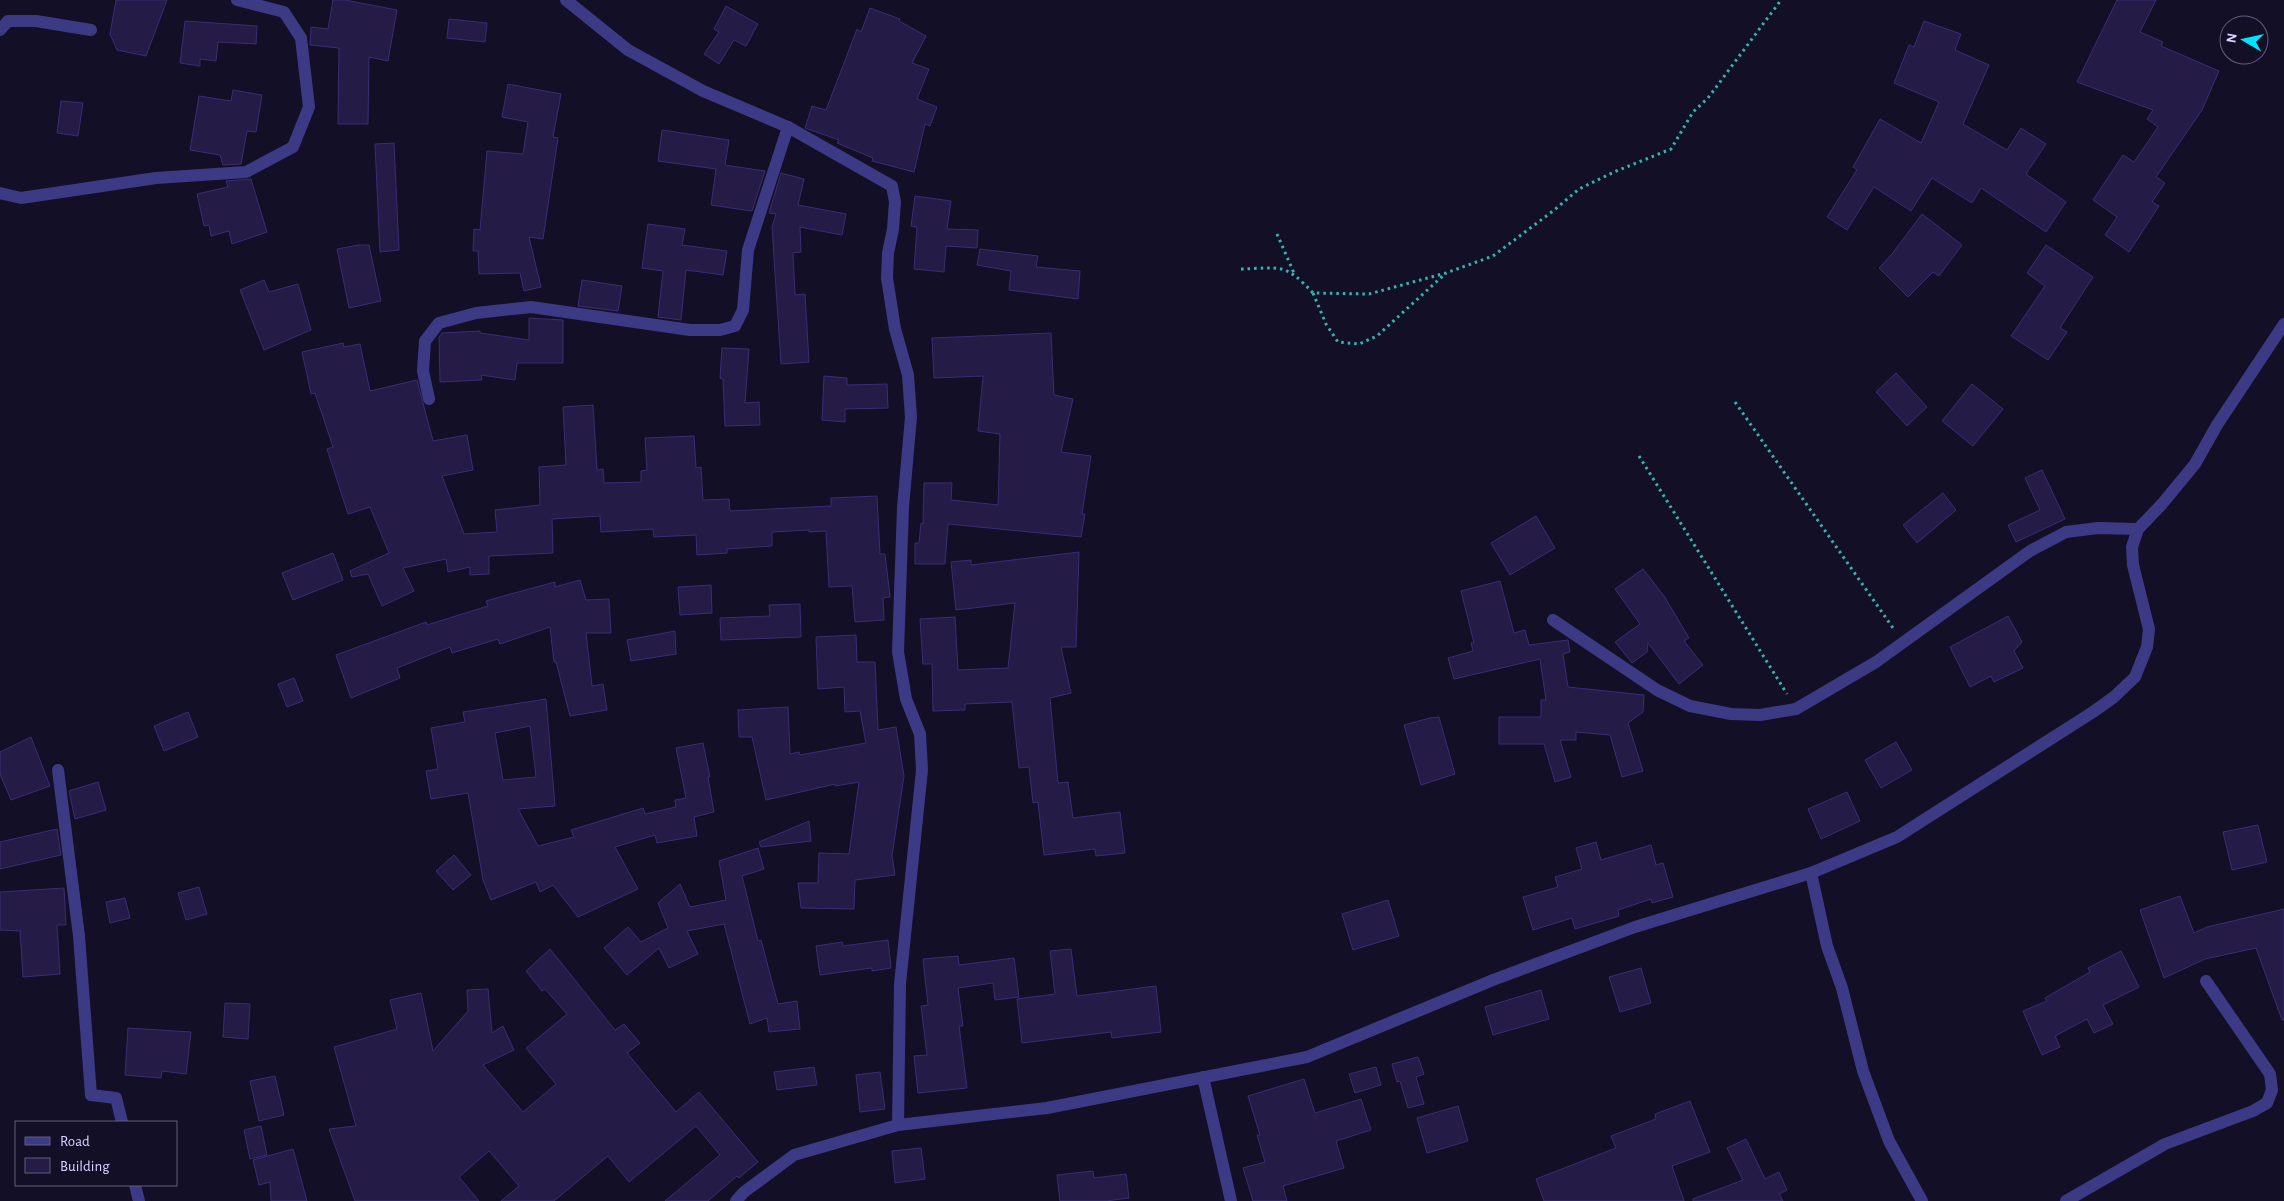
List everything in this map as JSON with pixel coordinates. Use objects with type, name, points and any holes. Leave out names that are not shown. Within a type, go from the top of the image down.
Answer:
[{"type":"street","points":[[0,193],[22,198],[156,178],[246,172],[293,147],[309,107],[301,38],[284,12],[237,0]]},
{"type":"street","points":[[566,0],[628,50],[703,91],[788,127],[892,186],[895,202],[893,229],[888,253],[887,278],[895,328],[908,375],[911,417],[903,507],[898,652],[906,699],[920,734],[922,770],[900,984],[898,1125]]},
{"type":"street","points":[[0,30],[8,21],[36,21],[91,30]]},
{"type":"street","points":[[429,399],[423,371],[424,341],[439,323],[476,313],[531,308],[690,330],[720,330],[736,326],[743,310],[748,250],[788,127]]},
{"type":"street","points":[[736,1201],[744,1192],[794,1154],[898,1125],[1047,1108],[1307,1057],[1494,980],[1635,927],[1811,873],[1897,837],[2093,712],[2114,697],[2134,677],[2147,647],[2149,629],[2134,565],[2132,547],[2138,529],[2162,504],[2195,464],[2216,425],[2284,324]]},
{"type":"street","points":[[1553,620],[1657,690],[1690,706],[1731,714],[1760,715],[1796,709],[1876,662],[2023,556],[2066,532],[2098,528],[2138,529]]},
{"type":"street","points":[[58,770],[79,936],[91,1095],[116,1098],[122,1121]]},
{"type":"street","points":[[1811,873],[1827,946],[1842,988],[1863,1071],[1889,1141],[1922,1201]]},
{"type":"street","points":[[2066,1201],[2165,1144],[2253,1111],[2267,1103],[2272,1090],[2270,1074],[2206,981]]},
{"type":"street","points":[[1203,1077],[1231,1201]]},
{"type":"street","points":[[135,1186],[139,1201]]},
{"type":"path","points":[[1313,293],[1369,294],[1446,273],[1493,256],[1554,211],[1579,189],[1614,172],[1671,149],[1693,112],[1708,98],[1781,0]]},
{"type":"path","points":[[1277,234],[1294,273],[1313,293],[1326,324],[1338,342],[1359,344],[1376,336],[1446,273]]},
{"type":"path","points":[[1241,269],[1280,268],[1294,273]]},
{"type":"path","points":[[1735,402],[1904,643]]},
{"type":"path","points":[[1639,456],[1796,709]]},
{"type":"building","points":[[116,0],[167,0],[146,56],[117,50],[110,34]]},
{"type":"building","points":[[333,0],[345,0],[397,10],[388,61],[369,57],[368,124],[338,124],[339,48],[310,45],[311,27],[328,29]]},
{"type":"building","points":[[2117,0],[2156,0],[2140,32],[2163,42],[2161,46],[2219,71],[2202,110],[2156,177],[2165,183],[2152,202],[2159,206],[2129,252],[2105,235],[2117,217],[2093,200],[2123,155],[2134,162],[2158,127],[2147,119],[2153,110],[2077,82]]},
{"type":"building","points":[[726,6],[758,24],[746,46],[734,40],[719,64],[704,54],[719,32],[714,29]]},
{"type":"building","points":[[870,8],[900,19],[899,21],[926,36],[912,63],[929,69],[917,99],[937,107],[930,126],[925,124],[914,172],[872,161],[873,158],[837,143],[839,140],[805,128],[812,106],[826,110],[857,29],[861,32]]},
{"type":"building","points":[[449,19],[487,23],[485,42],[447,38]]},
{"type":"building","points":[[185,21],[257,26],[256,44],[218,42],[216,61],[200,59],[200,66],[180,63]]},
{"type":"building","points":[[1924,21],[1961,34],[1955,50],[1989,65],[1963,124],[2007,150],[2021,128],[2046,144],[2026,174],[2066,202],[2046,232],[1981,188],[1972,203],[1932,178],[1911,211],[1874,187],[1847,230],[1827,217],[1857,170],[1853,167],[1880,119],[1921,143],[1939,102],[1894,83],[1909,45],[1914,47]]},
{"type":"building","points":[[508,84],[561,94],[553,137],[558,138],[543,239],[529,237],[541,287],[524,291],[520,273],[479,274],[478,251],[473,251],[474,229],[480,230],[487,151],[523,154],[528,122],[502,117]]},
{"type":"building","points":[[233,90],[262,95],[256,132],[247,131],[241,164],[223,165],[220,155],[190,150],[199,96],[231,101]]},
{"type":"building","points":[[61,101],[83,103],[78,136],[57,133]]},
{"type":"building","points":[[662,130],[729,140],[725,165],[765,171],[752,211],[711,205],[716,169],[658,161]]},
{"type":"building","points":[[394,143],[399,250],[380,252],[375,144]]},
{"type":"building","points":[[781,173],[804,179],[798,205],[846,214],[842,235],[800,227],[801,252],[793,253],[795,295],[805,294],[809,362],[781,364],[772,227],[776,214],[769,213]]},
{"type":"building","points":[[251,179],[267,232],[232,244],[229,231],[211,236],[209,225],[204,226],[197,194],[228,187],[226,181]]},
{"type":"building","points":[[915,196],[951,201],[947,229],[978,230],[977,248],[946,246],[944,272],[914,269],[917,227],[911,226]]},
{"type":"building","points":[[1922,214],[1962,245],[1939,276],[1933,272],[1908,297],[1879,268]]},
{"type":"building","points":[[648,224],[685,229],[682,245],[727,251],[723,275],[686,270],[681,320],[658,317],[663,271],[642,268]]},
{"type":"building","points":[[369,245],[381,301],[349,308],[337,249]]},
{"type":"building","points":[[2046,245],[2093,277],[2060,328],[2067,332],[2048,360],[2011,336],[2045,286],[2027,273]]},
{"type":"building","points":[[980,249],[1038,256],[1036,267],[1080,271],[1078,299],[1009,290],[1011,271],[977,265]]},
{"type":"building","points":[[264,280],[269,292],[298,284],[311,330],[264,350],[240,290]]},
{"type":"building","points":[[582,280],[622,286],[618,311],[578,306]]},
{"type":"building","points":[[529,318],[563,320],[563,363],[517,363],[515,380],[481,375],[482,380],[440,382],[439,337],[442,333],[480,331],[480,333],[529,340]]},
{"type":"building","points":[[1051,333],[1054,395],[1073,399],[1061,452],[1091,456],[1082,514],[1085,514],[1081,537],[948,524],[945,564],[915,564],[915,543],[919,543],[921,523],[923,524],[924,483],[952,483],[951,500],[998,505],[1000,434],[978,431],[983,376],[934,378],[932,338]]},
{"type":"building","points":[[343,343],[344,347],[360,344],[370,391],[417,380],[433,441],[467,435],[473,470],[442,476],[464,534],[497,532],[495,510],[540,505],[539,467],[566,465],[563,407],[593,405],[597,470],[603,469],[604,483],[641,482],[641,471],[647,470],[645,438],[694,436],[696,468],[701,467],[703,500],[729,499],[730,511],[831,506],[831,498],[877,496],[880,554],[885,554],[890,597],[883,598],[884,620],[855,622],[852,586],[829,587],[826,531],[772,532],[772,546],[727,549],[727,553],[697,555],[696,535],[654,537],[653,529],[601,532],[600,516],[552,519],[553,553],[489,556],[489,574],[470,575],[470,567],[448,572],[446,559],[403,568],[414,591],[382,606],[368,574],[352,577],[350,571],[389,553],[370,507],[348,514],[327,449],[333,447],[315,393],[311,394],[302,352]]},
{"type":"building","points":[[722,348],[749,349],[745,403],[759,402],[760,425],[725,426],[723,379],[720,378]]},
{"type":"building","points":[[1896,373],[1927,407],[1907,426],[1876,392]]},
{"type":"building","points":[[824,376],[847,378],[847,385],[887,384],[888,408],[845,409],[845,422],[822,420]]},
{"type":"building","points":[[1972,384],[2003,409],[1973,446],[1942,421]]},
{"type":"building","points":[[2042,470],[2065,519],[2016,542],[2008,525],[2040,510],[2025,478]]},
{"type":"building","points":[[1943,493],[1956,510],[1917,543],[1903,525]]},
{"type":"building","points":[[1536,516],[1555,548],[1510,575],[1491,543]]},
{"type":"building","points":[[1079,552],[1076,647],[1061,647],[1071,693],[1050,698],[1058,783],[1068,782],[1073,818],[1120,812],[1125,853],[1096,856],[1095,849],[1044,855],[1038,802],[1033,803],[1029,767],[1019,768],[1012,702],[965,704],[965,710],[933,711],[932,664],[923,664],[920,619],[955,617],[958,670],[1008,668],[1015,603],[956,610],[951,562],[971,560],[971,565]]},
{"type":"building","points":[[333,553],[343,580],[293,600],[282,573]]},
{"type":"building","points":[[1643,569],[1664,596],[1689,638],[1684,641],[1703,665],[1679,684],[1648,643],[1647,652],[1632,663],[1615,642],[1640,624],[1615,589]]},
{"type":"building","points":[[580,580],[586,600],[609,599],[611,633],[586,633],[592,686],[603,684],[607,710],[570,716],[556,662],[554,662],[550,627],[500,644],[498,639],[452,653],[450,647],[397,668],[400,678],[351,698],[336,655],[426,622],[427,625],[488,606],[486,601],[555,582],[555,587]]},
{"type":"building","points":[[1500,581],[1514,633],[1525,630],[1529,645],[1568,640],[1570,652],[1563,654],[1568,687],[1644,695],[1643,712],[1628,723],[1643,771],[1622,777],[1610,735],[1576,732],[1576,740],[1560,740],[1571,777],[1555,782],[1544,744],[1499,744],[1499,717],[1541,717],[1541,700],[1546,700],[1540,659],[1454,679],[1448,658],[1473,651],[1471,643],[1474,643],[1461,591]]},
{"type":"building","points":[[711,585],[712,613],[680,615],[678,587]]},
{"type":"building","points":[[800,604],[801,637],[721,640],[720,618],[770,616],[769,605]]},
{"type":"building","points":[[2008,616],[2022,642],[2014,651],[2023,668],[1994,682],[1991,676],[1970,687],[1950,647]]},
{"type":"building","points":[[675,631],[676,654],[631,661],[627,640]]},
{"type":"building","points":[[856,635],[857,662],[875,662],[878,730],[896,727],[904,776],[892,856],[895,875],[855,880],[854,909],[801,908],[798,883],[818,883],[819,853],[849,854],[859,782],[835,786],[835,784],[766,800],[752,737],[739,737],[738,710],[788,707],[790,754],[799,752],[800,755],[866,743],[860,711],[845,712],[844,687],[818,689],[816,637]]},
{"type":"building","points":[[294,678],[303,701],[287,707],[278,684]]},
{"type":"building","points":[[546,699],[555,806],[518,809],[538,846],[574,837],[571,830],[643,808],[645,814],[676,807],[675,800],[686,798],[676,748],[703,743],[710,777],[708,777],[714,812],[694,817],[697,836],[657,843],[655,835],[615,847],[638,889],[578,917],[553,885],[540,892],[536,882],[491,900],[483,880],[468,793],[431,799],[426,771],[438,769],[431,728],[465,722],[463,712]],"holes":[[[530,726],[536,777],[503,780],[495,733]]]},
{"type":"building","points":[[188,712],[198,737],[164,751],[154,726]]},
{"type":"building","points":[[1439,717],[1455,774],[1421,785],[1404,725]]},
{"type":"building","points":[[31,737],[50,786],[11,800],[0,774],[0,752]]},
{"type":"building","points":[[1896,742],[1912,770],[1881,788],[1865,760]]},
{"type":"building","points":[[98,782],[106,810],[75,819],[69,791]]},
{"type":"building","points":[[1847,792],[1860,821],[1821,839],[1808,809]]},
{"type":"building","points":[[809,821],[811,841],[761,847],[759,842]]},
{"type":"building","points":[[2258,825],[2267,862],[2232,870],[2223,832]]},
{"type":"building","points":[[57,829],[61,855],[0,869],[0,842]]},
{"type":"building","points":[[1596,842],[1601,860],[1651,845],[1656,865],[1663,863],[1673,897],[1652,903],[1651,899],[1618,910],[1619,916],[1575,929],[1572,918],[1533,930],[1523,897],[1558,887],[1555,877],[1582,869],[1576,848]]},
{"type":"building","points":[[758,848],[764,869],[742,876],[758,941],[761,940],[778,1004],[797,1001],[800,1029],[769,1032],[767,1018],[750,1024],[724,924],[687,931],[698,954],[669,968],[659,948],[627,975],[604,948],[628,927],[641,942],[668,928],[658,903],[680,884],[690,907],[726,900],[719,861]]},
{"type":"building","points":[[454,855],[471,875],[453,890],[436,871]]},
{"type":"building","points":[[199,887],[207,914],[186,920],[178,893]]},
{"type":"building","points":[[64,888],[66,925],[57,925],[60,974],[23,977],[20,931],[0,930],[0,892]]},
{"type":"building","points":[[2180,896],[2194,933],[2207,927],[2284,909],[2284,1020],[2282,1020],[2256,948],[2205,959],[2164,978],[2140,910]]},
{"type":"building","points":[[125,898],[130,918],[110,923],[106,902]]},
{"type":"building","points":[[1388,900],[1399,936],[1353,950],[1342,914]]},
{"type":"building","points":[[888,940],[891,968],[872,971],[872,968],[820,975],[816,946],[842,942],[843,946]]},
{"type":"building","points":[[550,949],[615,1030],[624,1024],[640,1043],[627,1053],[676,1112],[699,1092],[758,1162],[739,1178],[737,1176],[708,1201],[665,1201],[720,1155],[696,1126],[629,1182],[608,1156],[554,1201],[501,1201],[519,1186],[489,1151],[459,1177],[479,1201],[355,1201],[329,1129],[356,1126],[334,1047],[397,1029],[390,1000],[421,993],[433,1051],[468,1011],[467,990],[488,989],[492,1033],[503,1026],[514,1050],[483,1065],[523,1112],[556,1084],[526,1048],[567,1014],[545,989],[542,991],[526,971]]},
{"type":"building","points":[[1071,949],[1077,996],[1156,986],[1161,1032],[1112,1038],[1111,1032],[1022,1043],[1017,999],[1055,994],[1050,951]]},
{"type":"building","points":[[2121,951],[2139,987],[2103,1005],[2113,1024],[2094,1033],[2087,1019],[2055,1036],[2060,1047],[2042,1055],[2023,1011],[2047,1001],[2045,998],[2090,972],[2088,968]]},
{"type":"building","points":[[958,956],[959,965],[1014,958],[1019,997],[995,1000],[993,983],[958,988],[963,1026],[959,1026],[967,1088],[918,1093],[914,1056],[927,1055],[921,1006],[928,1005],[923,959]]},
{"type":"building","points":[[1641,968],[1651,1003],[1620,1012],[1609,977]]},
{"type":"building","points":[[1541,990],[1549,1019],[1493,1035],[1485,1007]]},
{"type":"building","points":[[225,1003],[250,1004],[248,1039],[223,1037]]},
{"type":"building","points":[[128,1028],[191,1032],[186,1074],[162,1071],[161,1078],[125,1075]]},
{"type":"building","points":[[1418,1057],[1424,1074],[1416,1077],[1424,1104],[1408,1108],[1400,1081],[1397,1082],[1392,1064]]},
{"type":"building","points":[[814,1067],[817,1085],[777,1090],[774,1072]]},
{"type":"building","points":[[1376,1067],[1381,1085],[1355,1093],[1349,1074]]},
{"type":"building","points":[[880,1072],[885,1109],[860,1112],[856,1075]]},
{"type":"building","points":[[275,1076],[284,1115],[259,1121],[250,1081]]},
{"type":"building","points":[[1304,1079],[1315,1113],[1361,1099],[1371,1130],[1336,1141],[1344,1168],[1283,1186],[1287,1201],[1253,1201],[1243,1168],[1265,1162],[1257,1135],[1260,1135],[1248,1096]]},
{"type":"building","points":[[1690,1101],[1710,1152],[1672,1166],[1684,1201],[1544,1201],[1536,1179],[1616,1148],[1611,1136],[1656,1119],[1655,1114]]},
{"type":"building","points":[[1458,1106],[1468,1141],[1427,1153],[1417,1118]]},
{"type":"building","points":[[261,1126],[267,1155],[250,1159],[244,1130]]},
{"type":"building","points":[[1746,1139],[1765,1179],[1779,1172],[1787,1190],[1779,1194],[1783,1201],[1693,1201],[1693,1199],[1743,1180],[1727,1148]]},
{"type":"building","points":[[921,1148],[925,1179],[895,1183],[892,1151]]},
{"type":"building","points":[[293,1149],[307,1201],[271,1201],[270,1182],[259,1185],[253,1160]]},
{"type":"building","points":[[1093,1171],[1094,1178],[1126,1174],[1129,1198],[1106,1201],[1060,1201],[1057,1175]]}]
